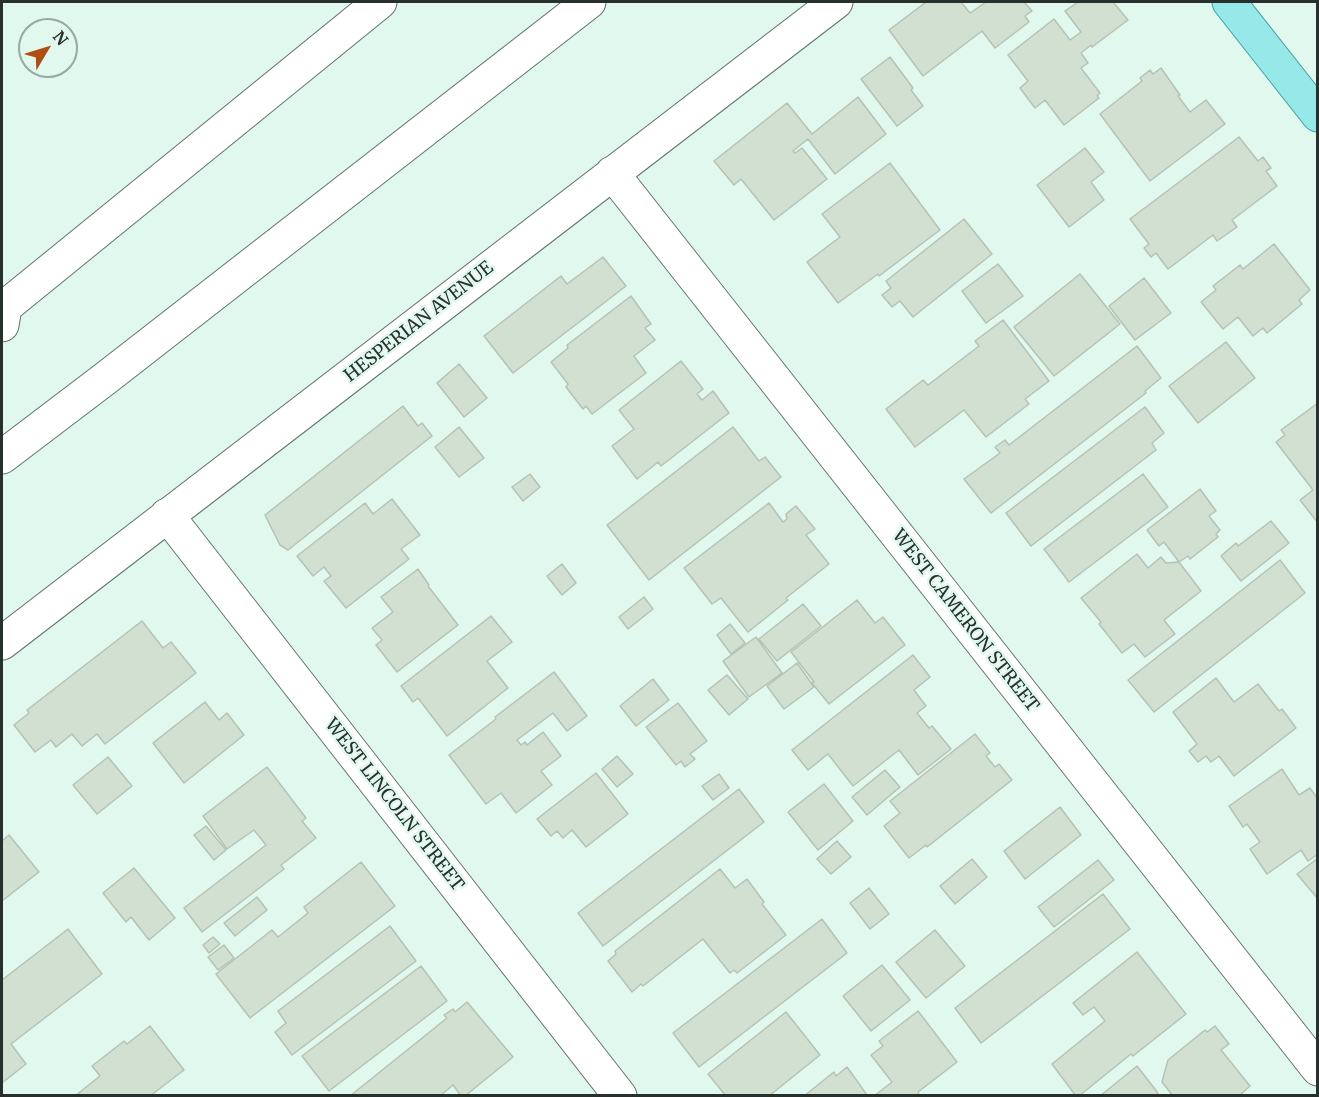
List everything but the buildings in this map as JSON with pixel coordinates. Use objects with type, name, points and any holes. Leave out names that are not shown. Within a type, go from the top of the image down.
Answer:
[{"type":"main road","points":[[1229,2],[1317,115]]},
{"type":"street","points":[[2,325],[5,307],[380,2]]},
{"type":"street","points":[[2,457],[589,2]]},
{"type":"street","name":"HESPERIAN AVENUE","points":[[2,643],[836,2]]},
{"type":"street","name":"WEST CAMERON STREET","points":[[612,173],[1317,1069]]},
{"type":"street","name":"WEST LINCOLN STREET","points":[[167,515],[620,1095]]}]
